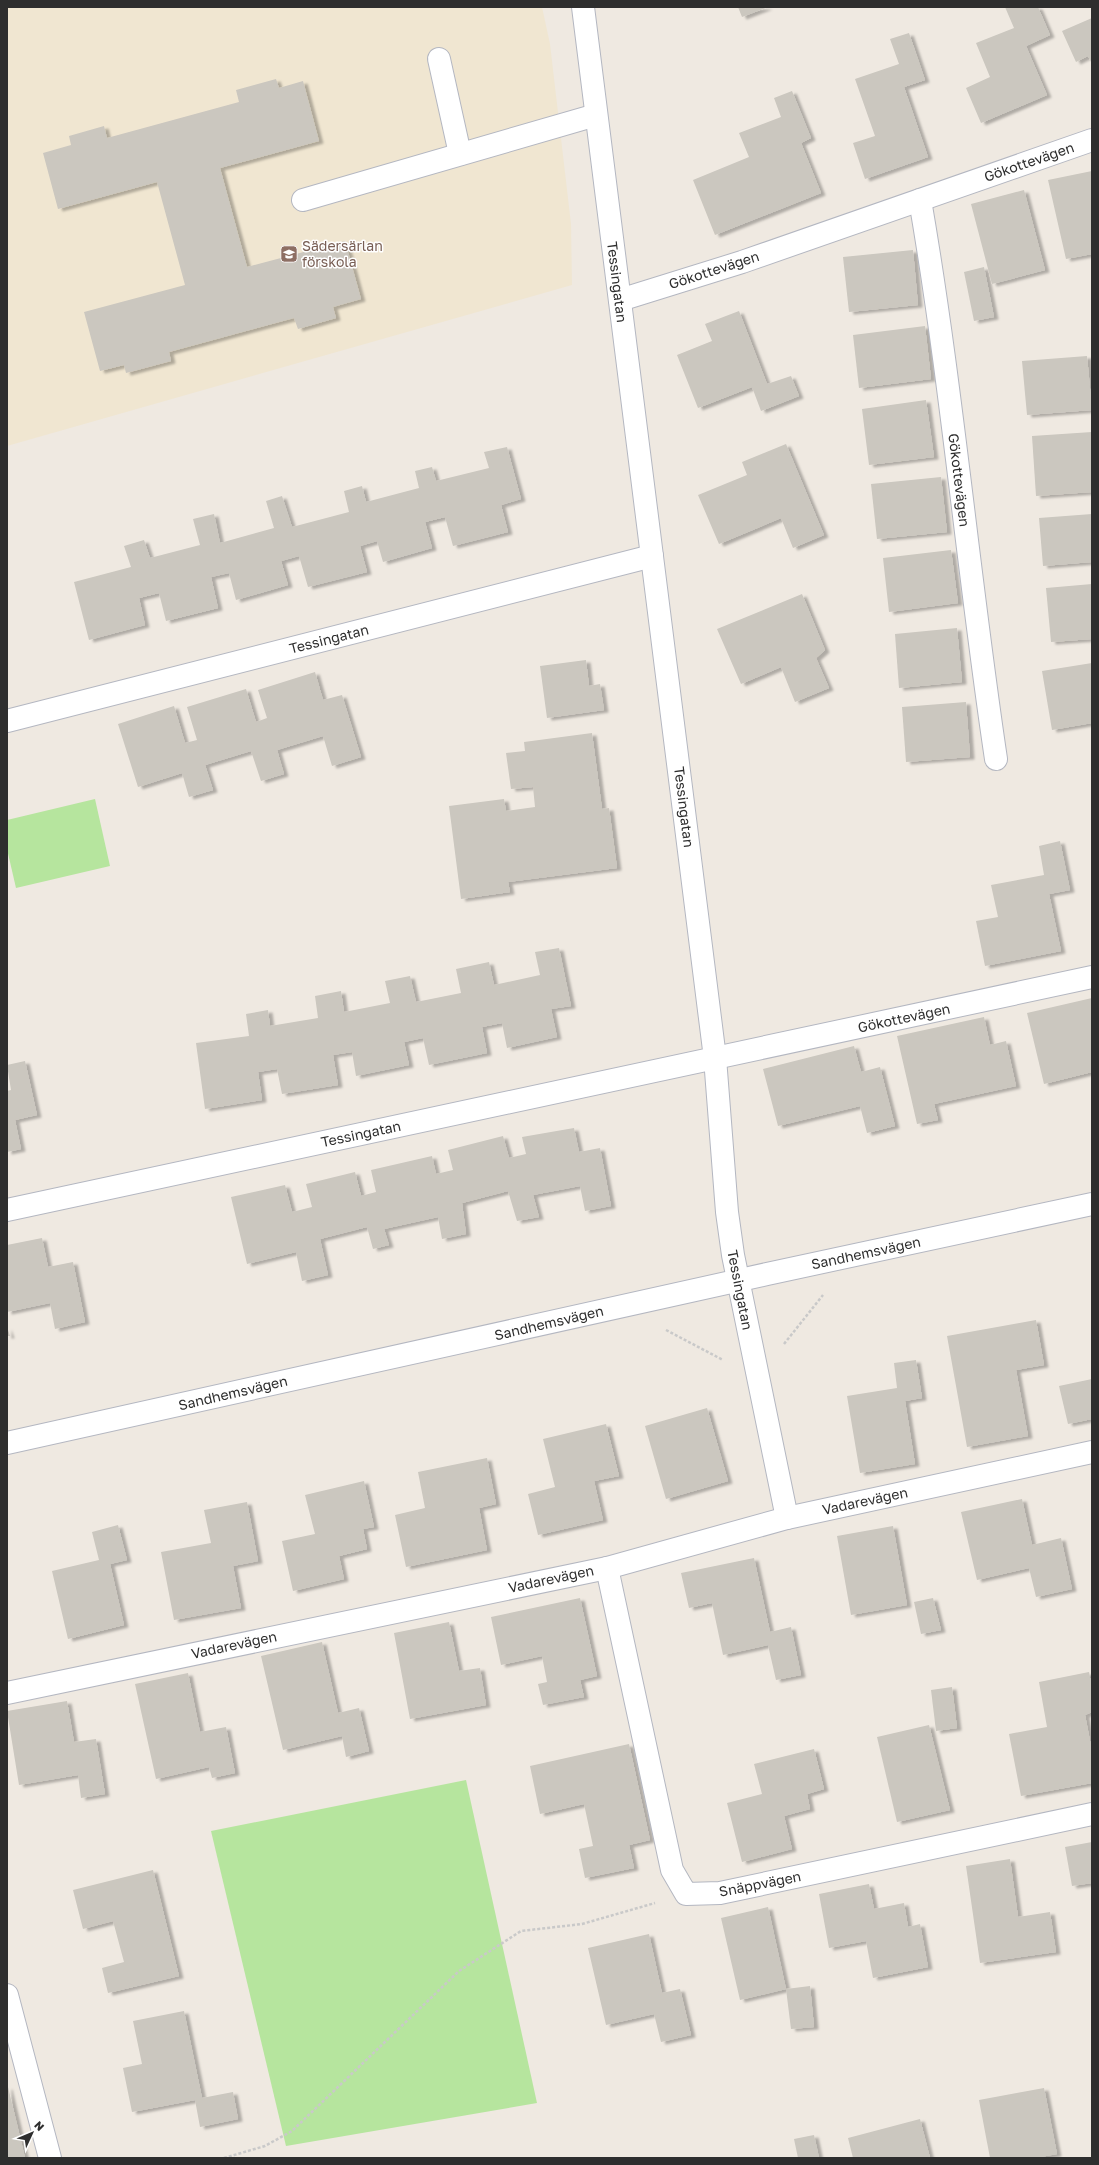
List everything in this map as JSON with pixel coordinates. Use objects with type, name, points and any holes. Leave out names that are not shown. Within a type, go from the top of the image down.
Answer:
[{"type":"street","name":"Tessingatan","points":[[583,7],[715,1058],[727,1212],[737,1282],[788,1518]]},
{"type":"street","points":[[439,59],[460,154]]},
{"type":"street","points":[[303,200],[596,115]]},
{"type":"street","name":"Gökottevägen","points":[[620,300],[742,262],[1092,140]]},
{"type":"street","name":"Gökottevägen","points":[[920,200],[935,285],[980,655],[996,760]]},
{"type":"street","name":"Tessingatan","points":[[7,721],[652,556]]},
{"type":"street","name":"Gökottevägen","points":[[715,1058],[1092,977]]},
{"type":"street","name":"Tessingatan","points":[[7,1210],[715,1058]]},
{"type":"street","name":"Sandhemsvägen","points":[[7,1443],[1092,1204]]},
{"type":"street","name":"Vadarevägen","points":[[7,1693],[607,1568],[788,1518],[1092,1452]]},
{"type":"street","points":[[607,1568],[672,1870],[686,1894]]},
{"type":"street","name":"Snäppvägen","points":[[686,1894],[720,1894],[1092,1814]]},
{"type":"street","points":[[7,1995],[50,2158]]},
{"type":"path","points":[[663,1328],[726,1362],[754,1357],[782,1348],[824,1293]]},
{"type":"path","points":[[224,2158],[265,2146],[292,2131],[459,1971],[522,1931],[582,1924],[686,1894]]},
{"type":"shaded area","name":"Sädersärlan förskola","points":[[7,7],[542,7],[550,44],[571,224],[572,285],[7,446]]},
{"type":"green space","points":[[95,799],[110,866],[16,888],[7,849],[7,820]]},
{"type":"green space","points":[[466,1780],[537,2103],[286,2146],[211,1831]]},
{"type":"building","points":[[738,7],[768,7],[742,17]]},
{"type":"building","points":[[1005,7],[1038,7],[1050,35],[1026,46],[1047,95],[981,123],[966,88],[990,77],[976,43],[1014,28]]},
{"type":"building","points":[[1092,18],[1092,64],[1088,56],[1076,62],[1062,31]]},
{"type":"building","points":[[909,33],[925,80],[904,87],[928,157],[865,179],[853,143],[875,136],[855,79],[899,64],[890,39]]},
{"type":"building","points":[[276,79],[279,88],[303,81],[319,141],[220,168],[247,267],[345,241],[361,299],[333,307],[336,318],[298,329],[294,318],[169,352],[171,361],[126,373],[124,365],[100,371],[84,312],[185,285],[157,182],[58,209],[43,153],[71,145],[69,136],[104,126],[107,138],[239,102],[236,90]]},
{"type":"building","points":[[792,91],[811,138],[801,143],[821,193],[715,235],[693,180],[749,157],[739,133],[781,117],[774,98]]},
{"type":"building","points":[[1092,171],[1092,254],[1066,259],[1048,180]]},
{"type":"building","points":[[1024,190],[1045,270],[992,284],[971,204]]},
{"type":"building","points":[[913,250],[918,305],[849,312],[843,257]]},
{"type":"building","points":[[984,267],[994,317],[974,321],[964,272]]},
{"type":"building","points":[[739,311],[767,384],[791,376],[799,396],[761,411],[752,387],[698,408],[677,355],[712,341],[705,324]]},
{"type":"building","points":[[925,326],[931,379],[859,388],[853,335]]},
{"type":"building","points":[[1087,356],[1092,410],[1027,415],[1022,361]]},
{"type":"building","points":[[926,400],[934,457],[869,465],[862,409]]},
{"type":"building","points":[[1092,432],[1092,492],[1036,496],[1032,436]]},
{"type":"building","points":[[786,444],[824,535],[793,548],[781,518],[719,544],[698,495],[747,475],[742,462]]},
{"type":"building","points":[[507,447],[521,499],[501,505],[508,532],[453,546],[445,517],[425,522],[432,548],[383,562],[377,541],[360,546],[367,572],[308,587],[299,556],[281,561],[288,585],[236,600],[229,573],[211,577],[218,608],[166,621],[159,593],[139,598],[145,625],[89,640],[74,582],[131,567],[124,546],[144,540],[150,558],[200,545],[193,519],[214,514],[220,543],[274,528],[266,501],[282,496],[292,527],[349,512],[344,491],[362,486],[366,502],[419,488],[415,471],[432,467],[436,481],[489,468],[484,452]]},
{"type":"building","points":[[941,477],[947,532],[877,539],[871,484]]},
{"type":"building","points":[[1092,514],[1092,562],[1043,566],[1039,518]]},
{"type":"building","points":[[951,550],[958,603],[889,612],[883,558]]},
{"type":"building","points":[[1092,584],[1092,639],[1051,642],[1046,588]]},
{"type":"building","points":[[802,594],[825,650],[816,658],[829,688],[795,702],[781,667],[741,684],[717,629]]},
{"type":"building","points":[[957,628],[962,682],[899,688],[895,634]]},
{"type":"building","points":[[586,660],[589,686],[600,684],[604,710],[547,718],[540,666]]},
{"type":"building","points":[[1092,663],[1092,723],[1052,730],[1042,671]]},
{"type":"building","points":[[315,672],[323,700],[342,695],[361,757],[332,766],[323,736],[277,750],[284,774],[261,781],[251,751],[205,765],[213,790],[189,797],[182,773],[138,787],[118,724],[174,706],[185,743],[197,740],[187,707],[246,689],[256,722],[267,718],[258,690]]},
{"type":"building","points":[[966,702],[970,757],[906,762],[902,707]]},
{"type":"building","points":[[592,733],[602,809],[609,808],[617,868],[508,882],[510,892],[461,899],[449,806],[504,799],[506,811],[535,807],[533,787],[511,789],[506,753],[525,751],[524,742]]},
{"type":"building","points":[[1060,841],[1070,890],[1049,894],[1061,951],[985,966],[976,921],[998,917],[991,885],[1044,875],[1039,846]]},
{"type":"building","points":[[559,948],[571,1006],[551,1009],[557,1037],[507,1048],[502,1023],[482,1027],[487,1053],[429,1065],[423,1038],[404,1042],[409,1065],[356,1076],[352,1052],[333,1055],[338,1085],[282,1094],[277,1069],[258,1072],[262,1100],[205,1109],[196,1043],[249,1036],[246,1014],[268,1010],[270,1026],[318,1018],[315,996],[341,991],[344,1012],[390,1003],[385,981],[410,976],[416,1002],[461,993],[456,969],[489,962],[494,985],[540,975],[535,952]]},
{"type":"building","points":[[1092,998],[1092,1072],[1044,1084],[1027,1013]]},
{"type":"building","points":[[984,1017],[990,1045],[1006,1041],[1016,1086],[934,1104],[938,1120],[917,1124],[897,1036]]},
{"type":"building","points":[[854,1046],[861,1072],[880,1067],[895,1126],[867,1133],[860,1106],[778,1126],[763,1069]]},
{"type":"building","points":[[25,1061],[37,1115],[15,1120],[21,1149],[7,1152],[7,1091],[11,1090],[7,1065]]},
{"type":"building","points":[[574,1128],[579,1152],[600,1148],[611,1206],[585,1211],[580,1186],[533,1195],[539,1217],[517,1221],[508,1191],[462,1203],[466,1234],[442,1239],[438,1217],[384,1229],[389,1245],[373,1249],[367,1227],[320,1239],[328,1275],[302,1281],[296,1252],[247,1264],[231,1197],[285,1185],[292,1212],[312,1207],[306,1184],[355,1172],[361,1196],[376,1192],[371,1170],[432,1156],[436,1174],[453,1170],[448,1150],[503,1136],[509,1158],[526,1154],[522,1137]]},
{"type":"building","points":[[42,1238],[48,1267],[73,1262],[85,1322],[55,1329],[50,1303],[7,1312],[7,1245]]},
{"type":"building","points":[[1036,1320],[1044,1365],[1016,1370],[1028,1436],[967,1447],[947,1336]]},
{"type":"building","points":[[7,1327],[10,1336],[7,1336]]},
{"type":"building","points":[[916,1360],[922,1398],[905,1401],[915,1464],[860,1473],[847,1396],[897,1388],[894,1363]]},
{"type":"building","points":[[1092,1379],[1092,1419],[1068,1424],[1059,1386]]},
{"type":"building","points":[[707,1408],[728,1481],[666,1499],[645,1426]]},
{"type":"building","points":[[606,1424],[619,1476],[594,1481],[603,1520],[538,1535],[528,1494],[555,1487],[543,1439]]},
{"type":"building","points":[[487,1458],[496,1504],[479,1508],[487,1550],[406,1567],[395,1515],[425,1508],[418,1472]]},
{"type":"building","points":[[364,1481],[374,1527],[363,1529],[367,1549],[339,1556],[344,1579],[293,1591],[282,1541],[315,1534],[305,1495]]},
{"type":"building","points":[[1022,1499],[1032,1545],[1061,1538],[1072,1589],[1036,1597],[1029,1568],[977,1580],[961,1512]]},
{"type":"building","points":[[247,1502],[258,1561],[233,1566],[241,1608],[174,1620],[161,1552],[211,1543],[204,1510]]},
{"type":"building","points":[[118,1525],[127,1560],[110,1564],[124,1625],[68,1639],[52,1571],[99,1560],[92,1532]]},
{"type":"building","points":[[893,1526],[907,1605],[851,1615],[837,1536]]},
{"type":"building","points":[[754,1558],[770,1632],[791,1627],[801,1675],[776,1680],[768,1645],[723,1655],[712,1603],[689,1608],[681,1573]]},
{"type":"building","points":[[580,1598],[597,1676],[580,1680],[584,1697],[543,1705],[538,1684],[547,1682],[542,1656],[501,1665],[491,1617]]},
{"type":"building","points":[[933,1598],[941,1630],[921,1634],[914,1602]]},
{"type":"building","points":[[449,1622],[459,1671],[480,1668],[486,1705],[410,1719],[394,1633]]},
{"type":"building","points":[[322,1642],[338,1713],[359,1708],[369,1751],[346,1757],[342,1736],[283,1750],[261,1656]]},
{"type":"building","points":[[1089,1672],[1092,1689],[1092,1712],[1085,1715],[1092,1751],[1092,1783],[1021,1796],[1009,1734],[1047,1727],[1039,1682]]},
{"type":"building","points":[[188,1673],[200,1732],[226,1727],[235,1773],[212,1778],[209,1767],[156,1779],[135,1684]]},
{"type":"building","points":[[952,1687],[957,1728],[936,1731],[931,1690]]},
{"type":"building","points":[[67,1701],[74,1742],[96,1739],[105,1794],[81,1798],[78,1775],[19,1785],[7,1711]]},
{"type":"building","points":[[929,1725],[950,1810],[897,1822],[877,1737]]},
{"type":"building","points":[[629,1744],[650,1840],[629,1845],[634,1868],[585,1878],[579,1849],[593,1846],[584,1804],[540,1814],[530,1766]]},
{"type":"building","points":[[814,1749],[824,1789],[807,1794],[810,1809],[784,1816],[792,1849],[742,1862],[727,1803],[762,1794],[754,1764]]},
{"type":"building","points":[[1092,1842],[1092,1883],[1072,1886],[1065,1847]]},
{"type":"building","points":[[1010,1859],[1018,1917],[1050,1912],[1056,1952],[980,1963],[966,1866]]},
{"type":"building","points":[[153,1870],[179,1976],[108,1993],[102,1968],[124,1962],[113,1921],[83,1929],[73,1890]]},
{"type":"building","points":[[869,1884],[874,1909],[904,1903],[908,1927],[920,1924],[928,1967],[873,1978],[866,1941],[829,1948],[819,1894]]},
{"type":"building","points":[[768,1907],[786,1989],[740,2000],[721,1918]]},
{"type":"building","points":[[649,1934],[662,1993],[680,1989],[691,2035],[661,2042],[654,2014],[606,2025],[588,1948]]},
{"type":"building","points":[[810,1986],[814,2027],[791,2029],[786,1989]]},
{"type":"building","points":[[184,2011],[202,2098],[233,2092],[238,2119],[200,2127],[195,2100],[132,2112],[123,2068],[142,2064],[133,2021]]},
{"type":"building","points":[[8,2087],[25,2158],[7,2158]]},
{"type":"building","points":[[1044,2088],[1057,2154],[1035,2158],[990,2158],[979,2100]]},
{"type":"building","points":[[920,2119],[930,2158],[853,2158],[848,2138]]},
{"type":"building","points":[[814,2135],[819,2158],[798,2158],[794,2139]]},
{"type":"place","name":"Sädersärlan förskola","points":[[289,254]]}]
